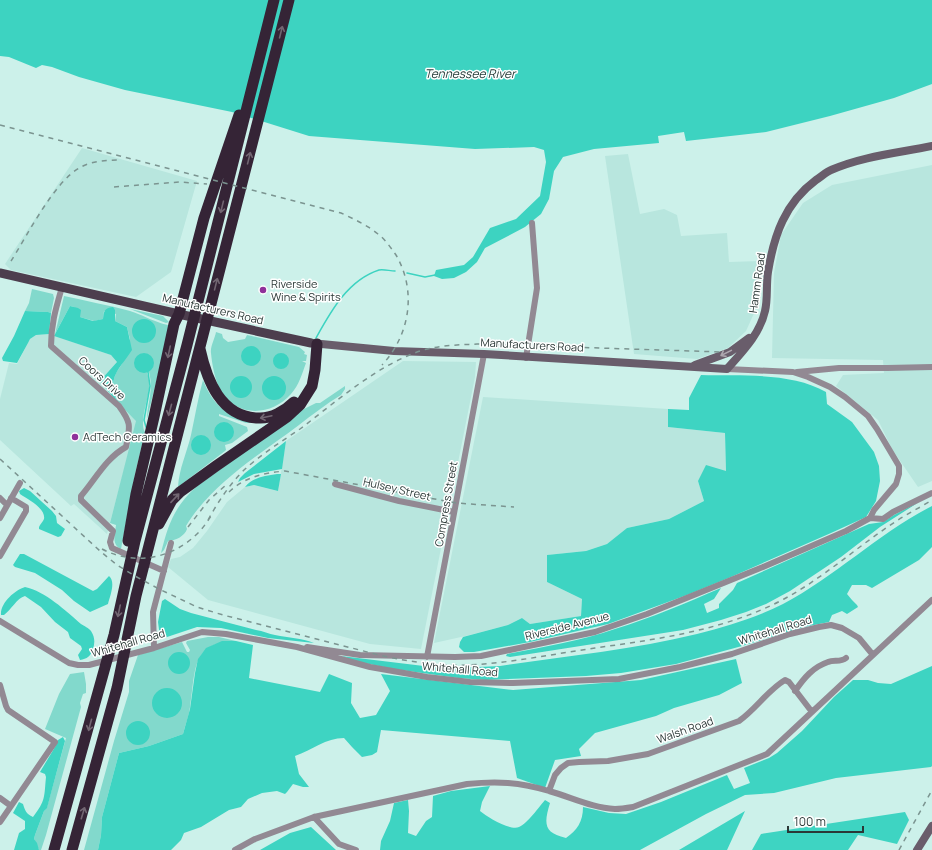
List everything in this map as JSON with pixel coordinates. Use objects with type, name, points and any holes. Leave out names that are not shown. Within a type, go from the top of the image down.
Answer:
[{"type":"highway","points":[[132,539],[187,346],[274,0]]},
{"type":"highway","points":[[72,850],[118,688],[136,596],[289,0]]},
{"type":"highway","points":[[54,850],[114,635],[125,584],[132,539],[136,494],[174,324],[179,314],[204,218],[263,47]]},
{"type":"highway","points":[[200,349],[207,375],[224,405],[242,416],[249,418],[262,418],[279,413],[292,404],[303,391],[314,343]]},
{"type":"highway","points":[[150,544],[164,512],[172,500],[180,492],[287,417],[300,406],[312,386],[315,370],[314,343]]},
{"type":"main road","name":"Hamm Road","points":[[727,369],[743,352],[762,322],[766,310],[768,272],[778,230],[788,210],[799,194],[830,170],[864,159],[932,146]]},
{"type":"main road","name":"Manufacturers Road","points":[[0,273],[314,343],[394,351],[484,354],[526,358],[727,369]]},
{"type":"main road","points":[[692,366],[730,352],[756,333]]},
{"type":"main road","points":[[917,850],[932,826]]},
{"type":"street","points":[[526,358],[537,288],[532,223]]},
{"type":"street","name":"Coors Drive","points":[[62,287],[52,324],[51,346],[119,406],[130,426],[126,447],[95,476],[89,487],[81,496],[81,500],[113,530],[110,542],[112,548],[164,571]]},
{"type":"street","name":"Compress Street","points":[[427,657],[484,354]]},
{"type":"street","points":[[793,372],[839,368],[932,367]]},
{"type":"street","name":"Manufacturers Road","points":[[727,369],[793,372],[830,387],[868,416],[899,466],[899,474],[896,484],[874,510],[870,518]]},
{"type":"street","points":[[0,518],[20,483]]},
{"type":"street","name":"Hulsey Street","points":[[335,484],[399,501],[454,512]]},
{"type":"street","points":[[870,518],[882,519],[932,493]]},
{"type":"street","points":[[0,498],[7,505]]},
{"type":"street","points":[[0,556],[26,511],[26,507],[11,498]]},
{"type":"street","name":"Riverside Avenue","points":[[297,647],[318,648],[360,655],[455,658],[481,656],[595,632],[647,614],[763,567],[846,531],[870,518]]},
{"type":"street","points":[[154,648],[153,612],[171,543]]},
{"type":"street","points":[[235,850],[255,839],[314,817],[466,784],[509,782],[549,791],[596,806],[615,809],[633,807],[767,754],[932,600]]},
{"type":"street","name":"Whitehall Road","points":[[0,621],[69,663],[78,665],[90,665],[154,648],[202,632],[226,634],[297,647],[370,667],[427,677],[470,682],[506,683],[619,679],[680,667],[732,654],[790,634],[831,625],[842,628],[859,638],[873,655]]},
{"type":"street","points":[[795,691],[803,679],[813,669],[829,661],[841,661],[846,658]]},
{"type":"street","name":"Walsh Road","points":[[549,791],[555,775],[561,768],[568,764],[608,761],[648,754],[739,721],[750,713],[778,684],[785,680],[789,682],[812,712]]},
{"type":"street","points":[[0,685],[8,710],[55,742],[0,822]]},
{"type":"street","points":[[0,798],[11,806]]},
{"type":"street","points":[[314,817],[339,844],[356,850]]},
{"type":"shaded area","points":[[82,148],[197,181],[171,272],[136,297],[11,270],[5,264]]},
{"type":"shaded area","points":[[628,154],[640,214],[664,209],[677,215],[681,236],[727,233],[729,262],[760,261],[760,300],[746,331],[728,348],[697,359],[634,354],[605,156]]},
{"type":"shaded area","points":[[932,165],[932,481],[918,487],[892,449],[878,420],[836,386],[843,375],[884,373],[883,360],[772,358],[774,273],[781,235],[803,203],[832,185]]},
{"type":"shaded area","points":[[32,289],[53,294],[54,298],[51,313],[25,311],[29,303]]},
{"type":"shaded area","points":[[64,296],[130,311],[166,325],[170,325],[147,419],[151,385],[149,372],[147,373],[149,385],[143,417],[143,428],[145,432],[135,474],[121,549],[115,542],[116,525],[110,523],[136,421],[117,402],[113,389],[116,373],[122,364],[130,339],[127,327],[115,321],[116,314],[104,311],[103,319],[94,321],[80,317],[80,314],[74,307],[70,306],[55,334]]},
{"type":"shaded area","points":[[70,306],[81,310],[80,317],[93,321],[103,319],[105,310],[113,307],[115,310],[115,321],[127,327],[132,350],[119,368],[114,379],[113,386],[117,402],[100,381],[117,362],[111,355],[54,336]]},
{"type":"shaded area","points":[[130,309],[163,316],[169,322],[166,323]]},
{"type":"shaded area","points":[[25,311],[51,313],[49,334],[36,335],[30,339],[17,363],[3,361],[2,358]]},
{"type":"shaded area","points":[[216,332],[222,334],[223,338],[228,342],[245,339],[247,335],[299,347],[305,352],[304,354],[307,355],[306,361],[302,361],[306,363],[294,391],[274,407],[265,410],[245,410],[228,400],[219,387],[212,362],[211,351]]},
{"type":"shaded area","points":[[49,334],[111,355],[117,362],[101,381],[125,411],[137,421],[107,534],[74,504],[71,506],[0,440],[0,399],[9,363],[17,364],[30,339],[36,335]]},
{"type":"shaded area","points":[[403,361],[476,362],[475,377],[421,649],[370,644],[208,600],[168,567],[171,559],[180,557],[193,548],[227,502],[245,487],[254,485],[278,491],[286,441]]},
{"type":"shaded area","points":[[701,375],[765,376],[782,378],[798,381],[826,392],[827,404],[852,422],[874,452],[879,466],[880,481],[876,501],[866,517],[731,577],[608,624],[530,642],[474,652],[464,652],[459,647],[463,637],[508,625],[522,618],[530,624],[581,616],[582,599],[547,582],[547,555],[586,551],[607,544],[627,528],[669,519],[704,501],[698,481],[706,465],[726,471],[725,433],[668,427],[668,409],[689,410],[689,398]]},
{"type":"shaded area","points":[[203,380],[207,390],[222,409],[254,423],[246,423],[219,414],[219,416],[247,427],[248,431],[232,443],[225,445],[225,451],[178,487],[180,474],[191,435]]},
{"type":"shaded area","points":[[345,386],[345,389],[341,395],[253,459],[223,483],[209,496],[197,511],[186,526],[186,532],[177,539],[168,541],[161,553],[169,525],[177,509],[188,494],[300,411],[316,403],[320,403]]},
{"type":"shaded area","points":[[483,397],[668,409],[668,427],[725,433],[726,471],[698,481],[704,501],[669,519],[627,528],[607,544],[586,551],[547,555],[547,582],[582,599],[581,616],[530,624],[522,618],[508,625],[434,643]]},
{"type":"shaded area","points":[[286,441],[282,469],[254,474],[238,482],[245,473]]},
{"type":"shaded area","points":[[281,474],[278,491],[254,485],[245,487],[255,479]]},
{"type":"shaded area","points":[[24,488],[30,491],[56,516],[57,523],[65,529],[61,536],[58,537],[39,529],[39,526],[44,519],[44,515],[35,504],[20,494],[19,491]]},
{"type":"shaded area","points":[[919,502],[880,527],[841,557],[790,591],[766,604],[746,612],[683,630],[510,657],[506,656],[507,654],[588,637],[628,625],[682,605],[721,588],[714,599],[704,604],[707,613],[719,608],[719,604],[733,590],[737,583],[869,524],[883,522]]},
{"type":"shaded area","points":[[932,506],[932,547],[919,560],[872,588],[866,585],[852,585],[847,594],[858,607],[847,614],[842,611],[832,615],[829,622],[804,627],[676,664],[621,673],[586,676],[486,680],[458,678],[394,669],[359,662],[341,656],[432,667],[500,666],[623,649],[697,634],[741,621],[783,604],[821,581],[894,529]]},
{"type":"shaded area","points":[[20,554],[24,554],[93,591],[97,589],[109,576],[112,585],[108,604],[90,612],[74,601],[62,590],[35,573],[15,567],[13,565]]},
{"type":"shaded area","points":[[25,587],[33,589],[48,597],[90,630],[93,636],[94,647],[88,657],[80,660],[78,655],[82,649],[81,646],[70,638],[68,632],[55,622],[41,607],[25,596],[19,599],[7,613],[1,615],[1,610],[9,598],[17,591]]},
{"type":"shaded area","points":[[165,599],[180,609],[191,613],[273,635],[300,639],[314,643],[268,638],[221,628],[197,627],[164,638],[160,637],[158,622],[162,601]]},
{"type":"shaded area","points":[[208,637],[219,637],[236,641],[221,643],[210,647],[203,653],[198,661],[183,734],[149,746],[119,753],[102,817],[98,850],[84,850],[129,692],[129,681],[138,655],[182,642],[187,652],[189,652],[190,650],[186,643],[187,641]]},
{"type":"shaded area","points":[[222,641],[236,641],[253,645],[249,678],[320,692],[329,674],[352,683],[351,703],[360,718],[376,715],[390,691],[381,674],[513,690],[641,680],[736,659],[742,683],[719,695],[674,708],[656,716],[595,733],[579,749],[581,756],[555,760],[545,788],[517,778],[510,741],[381,730],[377,752],[372,755],[362,757],[344,738],[325,742],[295,756],[299,774],[309,787],[293,784],[285,794],[277,791],[262,793],[248,799],[241,807],[229,810],[201,827],[184,833],[181,840],[171,850],[98,850],[102,817],[119,753],[149,746],[183,734],[190,709],[198,659],[206,648]]},
{"type":"shaded area","points":[[932,666],[931,767],[836,778],[774,793],[745,795],[706,814],[640,850],[380,850],[381,841],[390,821],[394,803],[408,800],[408,833],[416,836],[426,821],[432,817],[433,796],[451,791],[490,786],[482,802],[480,811],[499,823],[515,828],[526,822],[545,800],[550,803],[546,822],[549,830],[558,836],[566,838],[579,825],[583,807],[609,813],[626,814],[661,802],[727,775],[734,789],[750,783],[744,768],[769,758],[777,753],[802,731],[834,697],[853,680],[868,680],[878,683],[891,684]]},
{"type":"shaded area","points":[[84,672],[86,693],[83,694],[80,703],[81,707],[46,835],[41,850],[39,850],[34,839],[44,811],[47,807],[66,738],[45,729],[59,694],[70,674]]},
{"type":"shaded area","points":[[63,737],[65,741],[47,808],[44,811],[34,839],[39,850],[14,850],[19,833],[25,829],[25,821],[13,813],[19,802],[23,804],[26,812],[33,817],[37,811],[44,798],[46,777],[45,774],[40,772],[58,740]]},
{"type":"shaded area","points":[[745,811],[727,850],[679,850]]},
{"type":"shaded area","points":[[905,812],[909,820],[897,844],[858,835],[848,850],[752,850],[761,834]]},
{"type":"shaded area","points":[[311,827],[336,850],[260,850],[290,833]]},
{"type":"water","name":"Tennessee River","points":[[0,0],[932,0],[932,84],[894,98],[766,132],[686,141],[684,132],[658,136],[659,143],[594,149],[563,157],[554,171],[549,199],[541,214],[525,227],[485,248],[477,262],[466,272],[454,278],[442,279],[434,276],[436,270],[464,265],[473,257],[490,228],[516,219],[540,196],[546,162],[544,150],[534,147],[475,149],[309,136],[232,112],[125,90],[79,77],[52,67],[42,65],[36,68],[9,57],[0,56]]},
{"type":"water","points":[[144,319],[152,323],[156,331],[152,339],[144,343],[136,339],[132,331],[136,323]]},
{"type":"water","points":[[247,346],[255,346],[261,352],[261,360],[255,366],[247,366],[241,360],[241,352]]},
{"type":"water","points":[[144,353],[151,356],[154,363],[151,370],[144,373],[137,370],[134,363],[137,356]]},
{"type":"water","points":[[278,353],[284,353],[289,358],[287,367],[284,369],[278,369],[273,364],[273,358]]},
{"type":"water","points":[[241,376],[249,379],[252,387],[249,395],[241,398],[233,395],[230,387],[233,379]]},
{"type":"water","points":[[274,376],[283,379],[286,388],[283,397],[274,400],[265,397],[262,388],[265,379]]},
{"type":"water","points":[[224,422],[231,425],[234,432],[231,439],[224,442],[217,439],[214,432],[217,425]]},
{"type":"water","points":[[201,435],[208,438],[211,445],[208,452],[201,455],[194,452],[191,445],[194,438]]},
{"type":"water","points":[[175,652],[183,652],[190,659],[190,667],[183,674],[175,674],[168,667],[168,659]]},
{"type":"water","points":[[167,688],[178,692],[182,703],[178,714],[167,718],[156,714],[152,703],[156,692]]},
{"type":"water","points":[[138,721],[143,722],[149,728],[149,738],[143,744],[138,745],[133,744],[127,738],[126,733],[127,728],[133,722]]},
{"type":"waterway","points":[[316,338],[334,307],[358,281],[379,270],[395,271]]},
{"type":"waterway","points":[[407,273],[425,277],[435,275]]},
{"type":"waterway","points":[[146,427],[144,420],[150,386],[148,372]]},
{"type":"railway","points":[[0,125],[341,213],[369,228],[383,238],[396,255],[403,269],[407,283],[408,298],[404,327],[392,353],[382,365]]},
{"type":"railway","points":[[11,261],[42,210],[61,184],[71,174],[90,163],[120,160]]},
{"type":"railway","points":[[114,187],[180,182],[207,184]]},
{"type":"railway","points":[[208,520],[233,482],[257,459],[372,375],[420,351],[441,346],[477,344],[722,352]]},
{"type":"railway","points":[[0,459],[117,565],[159,589],[197,607],[379,655],[413,662],[446,665],[469,665],[532,658],[668,637],[716,626],[762,610],[784,599],[814,581],[902,517],[932,500]]},
{"type":"railway","points":[[229,492],[248,479],[269,473],[285,471],[456,503],[514,507]]},
{"type":"railway","points":[[188,527],[209,500],[226,485]]},
{"type":"railway","points":[[102,549],[127,557],[153,557],[165,554],[188,542],[200,531],[211,516]]},
{"type":"railway","points":[[899,850],[932,790]]},
{"type":"place","name":"Riverside Wine & Spirits","points":[[263,290]]},
{"type":"place","name":"AdTech Ceramics","points":[[75,437]]}]
